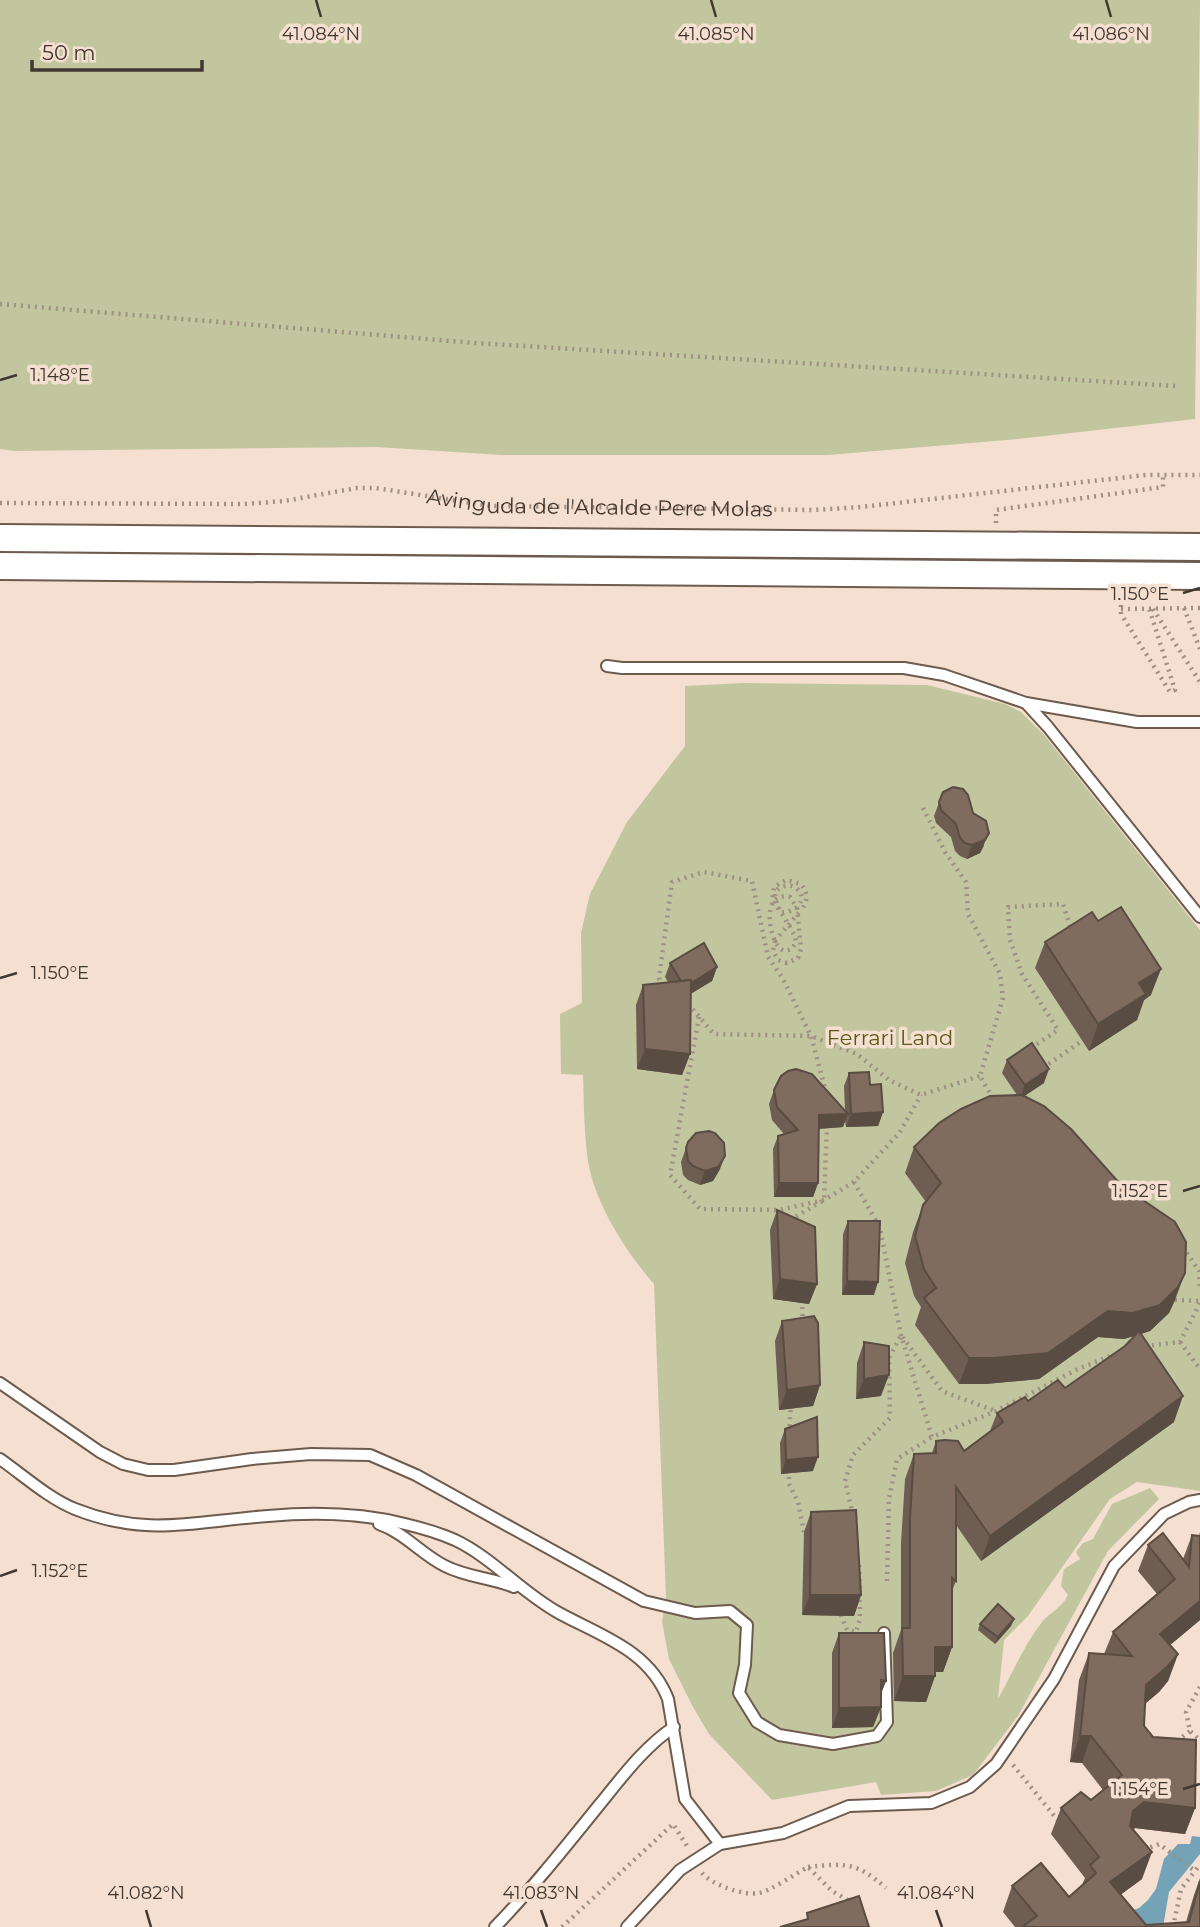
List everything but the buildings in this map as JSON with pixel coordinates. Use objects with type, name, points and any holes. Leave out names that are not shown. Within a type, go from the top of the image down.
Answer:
[{"type":"street","name":"Avinguda de l'Alcalde Pere Molas","points":[[0,538],[1200,547]]},
{"type":"street","points":[[0,566],[1200,576]]},
{"type":"lane","points":[[607,666],[904,667],[943,675],[1026,703],[1137,722],[1200,722]]},
{"type":"lane","points":[[1026,703],[1200,917]]},
{"type":"lane","points":[[0,1383],[100,1452],[123,1464],[148,1470],[174,1470],[311,1454],[370,1455],[416,1475],[644,1601],[695,1613],[730,1611],[747,1626],[739,1693],[757,1722],[779,1735],[832,1744],[877,1736],[887,1722],[884,1633]]},
{"type":"lane","points":[[0,1459],[73,1508],[109,1521],[168,1527],[301,1514],[402,1523],[456,1541],[557,1612],[634,1653],[663,1685],[674,1727],[685,1799],[720,1844]]},
{"type":"lane","points":[[627,1927],[680,1870],[720,1844],[783,1833],[849,1807],[932,1803],[970,1787],[1003,1755],[1054,1679],[1114,1566],[1164,1514],[1189,1502],[1200,1500]]},
{"type":"lane","points":[[359,1518],[391,1529],[447,1568],[523,1590]]},
{"type":"lane","points":[[495,1927],[622,1777],[663,1734],[674,1727]]},
{"type":"path","points":[[0,304],[475,343],[1176,386]]},
{"type":"path","name":"Avinguda de l'Alcalde Pere Molas","points":[[0,503],[245,504],[284,501],[357,488],[376,488],[492,506],[814,510],[1146,475],[1200,475]]},
{"type":"path","points":[[1014,508],[1163,487],[1163,475]]},
{"type":"path","points":[[1151,608],[1175,690],[1170,692],[1121,611],[1151,608],[1200,608]]},
{"type":"path","points":[[1151,608],[1200,682]]},
{"type":"path","points":[[1184,608],[1200,649]]},
{"type":"path","points":[[923,808],[944,852],[966,882],[968,914],[1000,974],[1003,998],[980,1076],[995,1103],[1007,1106]]},
{"type":"path","points":[[668,993],[659,978],[673,882],[704,872],[752,881],[768,957],[783,979],[811,1036],[827,1092],[827,1104]]},
{"type":"path","points":[[773,900],[780,896],[790,897],[799,909],[801,949],[798,958],[790,963],[778,960],[773,951],[775,941],[770,909],[772,890],[783,881],[794,880],[806,891],[806,903],[799,909],[775,941]]},
{"type":"path","points":[[773,900],[794,932],[796,942],[792,949],[784,950],[775,941]]},
{"type":"path","points":[[1024,1052],[1058,1030],[1022,974],[1010,940],[1008,907],[1063,904],[1071,930]]},
{"type":"path","points":[[781,912],[799,909]]},
{"type":"path","points":[[683,1000],[714,1034],[811,1036],[858,1054],[889,1080],[921,1095]]},
{"type":"path","points":[[699,1016],[670,1175],[701,1209],[779,1210],[824,1200]]},
{"type":"path","points":[[1037,1072],[1082,1041]]},
{"type":"path","points":[[785,1231],[788,1221],[854,1182],[900,1132],[921,1095],[980,1076]]},
{"type":"path","points":[[824,1200],[827,1117]]},
{"type":"path","points":[[854,1182],[880,1228],[901,1335],[932,1437]]},
{"type":"path","points":[[779,1210],[788,1221]]},
{"type":"path","points":[[1173,1240],[1183,1247],[1199,1271],[1200,1289]]},
{"type":"path","points":[[799,1289],[804,1326]]},
{"type":"path","points":[[1175,1300],[1200,1302],[1180,1342]]},
{"type":"path","points":[[901,1335],[942,1391],[996,1411]]},
{"type":"path","points":[[855,1525],[845,1481],[853,1455],[890,1418],[889,1358],[901,1335]]},
{"type":"path","points":[[1136,1346],[1180,1342]]},
{"type":"path","points":[[1180,1342],[1200,1369]]},
{"type":"path","points":[[887,1581],[889,1499],[897,1459],[932,1437],[996,1411],[1078,1369],[1124,1351]]},
{"type":"path","points":[[789,1446],[791,1394]]},
{"type":"path","points":[[789,1459],[789,1484],[798,1502],[804,1532]]},
{"type":"path","points":[[841,1615],[847,1630],[856,1632],[860,1619],[859,1559]]},
{"type":"path","points":[[1200,1687],[1186,1712],[1190,1731],[1200,1740]]},
{"type":"path","points":[[1176,1742],[1190,1731]]},
{"type":"path","points":[[1003,1755],[1060,1824]]},
{"type":"path","points":[[562,1927],[673,1824],[690,1850]]},
{"type":"path","points":[[1138,1853],[1159,1844],[1195,1871]]},
{"type":"path","points":[[700,1870],[707,1879],[729,1889],[758,1893],[808,1867],[844,1863],[869,1873],[886,1888]]},
{"type":"path","points":[[1173,1927],[1181,1889],[1200,1865]]},
{"type":"path","points":[[808,1867],[832,1891],[853,1903]]},
{"type":"green space","points":[[0,0],[1200,0],[1195,419],[1018,439],[828,455],[502,455],[376,447],[0,449]]},
{"type":"green space","name":"Ferrari Land","points":[[743,683],[927,685],[1005,704],[1021,712],[1045,736],[1200,930],[1200,1491],[1137,1482],[1110,1499],[1028,1616],[1004,1640],[998,1699],[1036,1631],[1068,1595],[1061,1586],[1064,1569],[1080,1559],[1076,1552],[1083,1543],[1093,1539],[1112,1504],[1150,1488],[1159,1499],[1108,1551],[1018,1716],[973,1775],[936,1791],[881,1795],[876,1782],[772,1800],[709,1734],[693,1707],[669,1659],[662,1622],[666,1597],[654,1284],[613,1227],[597,1194],[588,1161],[583,1075],[561,1074],[560,1014],[582,1003],[581,933],[590,894],[627,822],[685,746],[685,686]]},
{"type":"water","points":[[1192,1836],[1200,1837],[1200,1854],[1169,1892],[1163,1927],[1107,1927],[1122,1914],[1139,1908],[1148,1900],[1156,1889],[1164,1859],[1178,1844],[1190,1844]]}]
